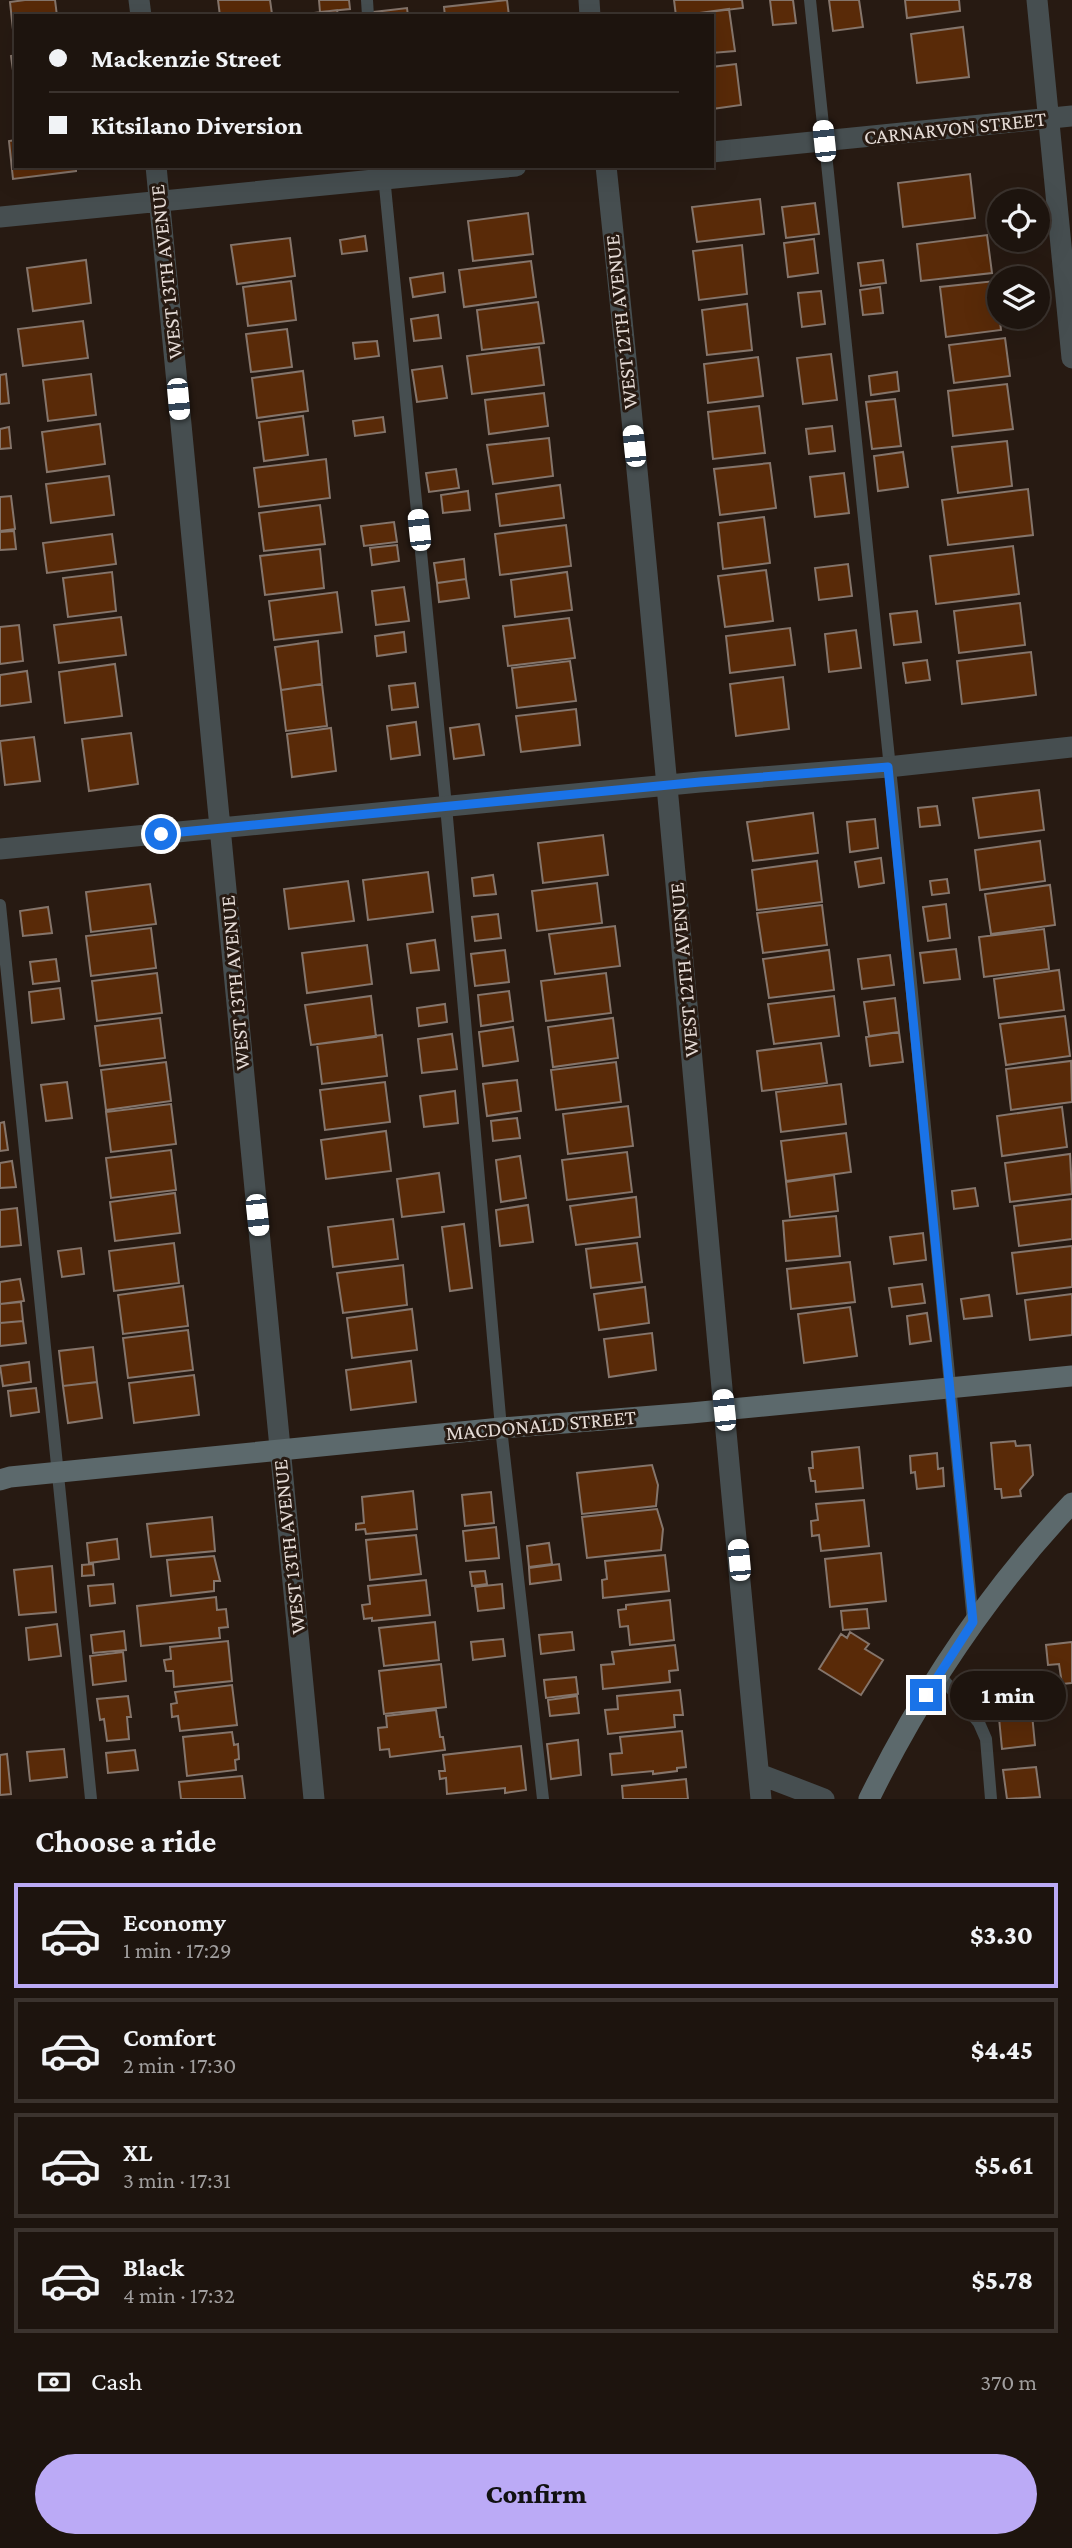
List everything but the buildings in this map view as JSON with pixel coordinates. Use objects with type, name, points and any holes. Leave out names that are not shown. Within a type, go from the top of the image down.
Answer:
[{"type":"street","points":[[1037,0],[1072,359]]},
{"type":"street","name":"CARNARVON STREET","points":[[714,152],[1072,116]]},
{"type":"street","name":"WEST 13TH AVENUE","points":[[156,168],[314,1799]]},
{"type":"street","points":[[0,217],[159,202],[384,173],[478,168]]},
{"type":"street","name":"WEST 12TH AVENUE","points":[[606,168],[668,786],[761,1799]]},
{"type":"street","points":[[0,849],[888,767],[1072,747]]},
{"type":"street","name":"MACDONALD STREET","points":[[3,1477],[1072,1376]]},
{"type":"street","points":[[869,1799],[889,1759],[973,1622],[1072,1503]]},
{"type":"street","points":[[759,1774],[824,1799]]},
{"type":"lane","points":[[810,0],[973,1622]]},
{"type":"lane","points":[[384,173],[446,806],[501,1428],[543,1799]]},
{"type":"lane","points":[[0,905],[91,1799]]},
{"type":"lane","points":[[939,1674],[979,1723],[986,1739],[991,1799]]},
{"type":"route","points":[[161,834],[700,782],[888,767],[973,1622],[926,1695]]}]
